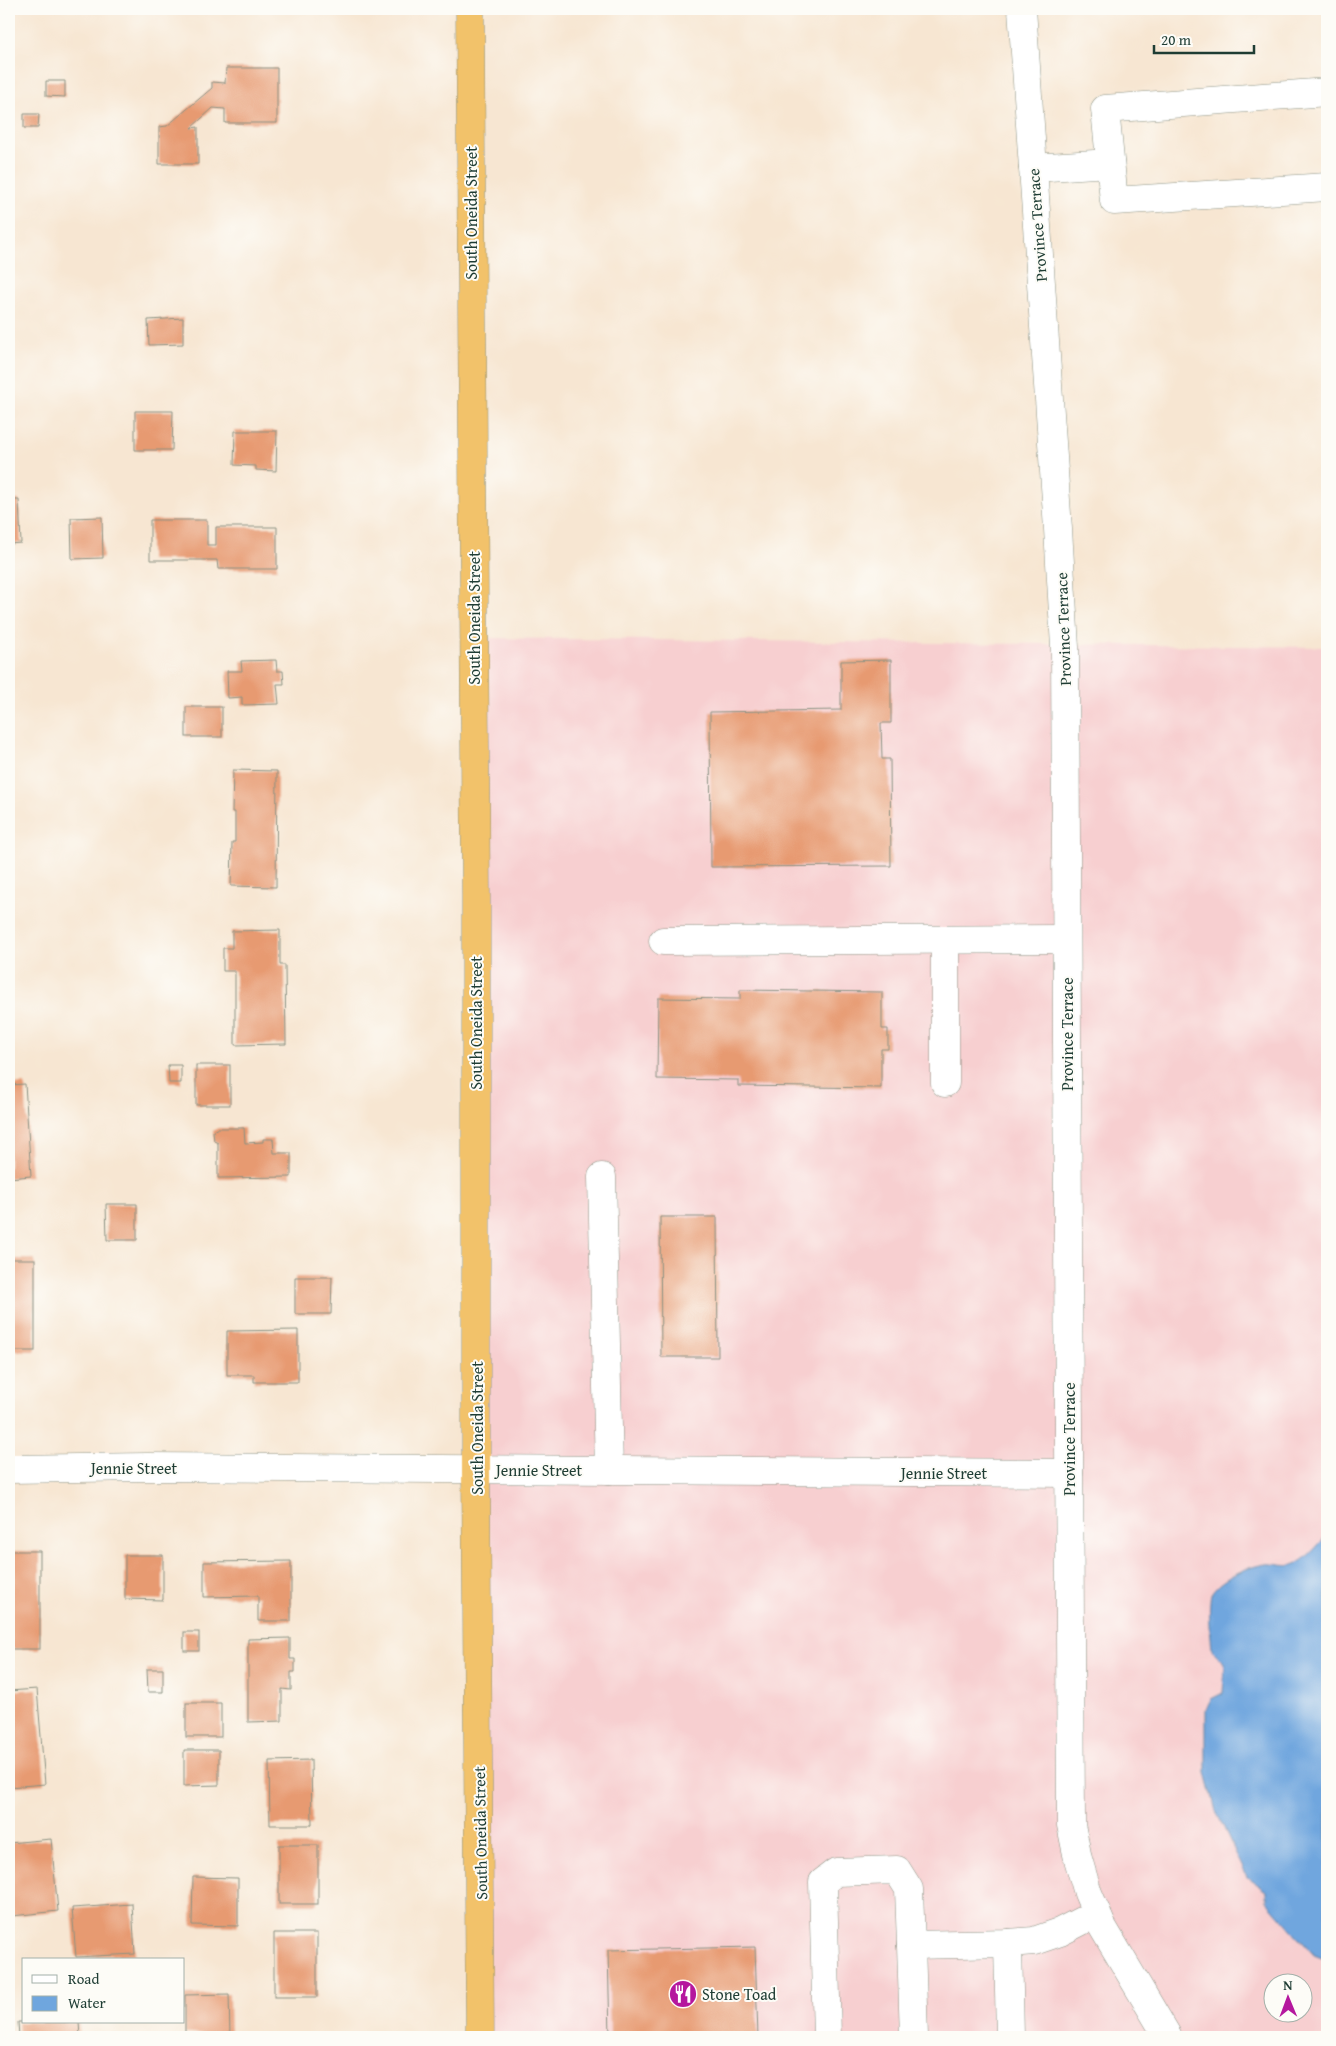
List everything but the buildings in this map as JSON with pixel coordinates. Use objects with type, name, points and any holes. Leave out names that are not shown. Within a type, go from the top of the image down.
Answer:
[{"type":"highway","name":"South Oneida Street","points":[[470,9],[476,897],[476,1470],[480,2037]]},
{"type":"street","name":"Province Terrace","points":[[1022,9],[1065,647],[1071,1825],[1078,1859],[1102,1926],[1168,2037]]},
{"type":"street","points":[[1327,92],[1105,110],[1114,201],[1327,187]]},
{"type":"street","points":[[1033,168],[1110,163]]},
{"type":"street","points":[[663,941],[1066,939]]},
{"type":"street","points":[[945,940],[945,1083]]},
{"type":"street","points":[[602,1177],[609,1470]]},
{"type":"street","name":"Jennie Street","points":[[9,1469],[157,1467],[1069,1473]]},
{"type":"street","points":[[827,2037],[823,1882],[836,1872],[898,1870],[909,1888],[914,2037]]},
{"type":"street","points":[[911,1945],[1034,1941],[1097,1913]]},
{"type":"street","points":[[1008,1943],[1010,2037]]},
{"type":"shaded area","points":[[474,638],[1327,647],[1327,2037],[480,2037]]},
{"type":"water","points":[[1327,1535],[1327,1960],[1314,1955],[1267,1901],[1267,1891],[1247,1877],[1216,1811],[1206,1772],[1206,1709],[1211,1699],[1223,1693],[1225,1663],[1212,1650],[1210,1612],[1212,1592],[1222,1582],[1252,1567],[1266,1564],[1293,1565],[1298,1563],[1312,1552]]},
{"type":"place","name":"Stone Toad","points":[[683,1994]]}]
